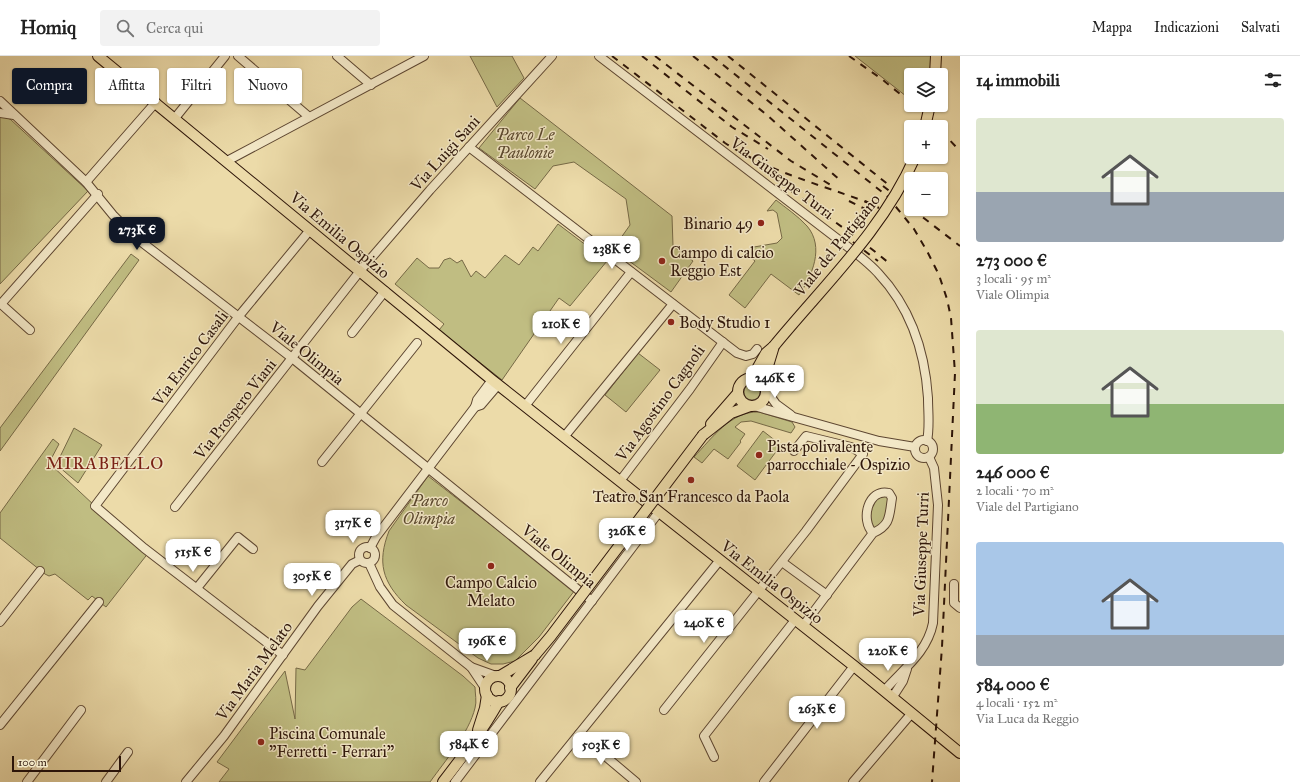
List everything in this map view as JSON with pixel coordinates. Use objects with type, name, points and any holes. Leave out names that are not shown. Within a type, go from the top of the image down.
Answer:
[{"type":"main road","name":"Via Emilia Ospizio","points":[[98,56],[113,68]]},
{"type":"main road","points":[[935,68],[936,56]]},
{"type":"main road","name":"Via Emilia Ospizio","points":[[158,104],[495,383],[854,666],[960,753]]},
{"type":"main road","name":"Viale del Partigiano","points":[[443,782],[476,734],[485,726],[499,701],[506,698],[510,688],[535,655],[552,636],[703,435],[738,393],[744,381],[752,378],[766,353],[774,346],[876,226],[900,189],[912,164]]},
{"type":"main road","name":"Viale del Partigiano","points":[[703,435],[731,414],[761,402],[765,387],[767,369],[774,346]]},
{"type":"main road","points":[[752,378],[759,380],[765,387]]},
{"type":"main road","points":[[738,393],[743,404],[752,406]]},
{"type":"main road","name":"Viale del Partigiano","points":[[476,734],[485,708],[486,692],[490,679],[535,655]]},
{"type":"main road","points":[[498,676],[507,680],[510,688]]},
{"type":"main road","points":[[486,692],[492,700],[499,701]]},
{"type":"street","points":[[175,118],[224,56]]},
{"type":"street","points":[[238,56],[308,116]]},
{"type":"street","points":[[337,56],[371,85]]},
{"type":"street","points":[[227,161],[308,116],[371,85],[424,56]]},
{"type":"street","name":"Via Luigi Sani","points":[[360,271],[469,147],[552,56]]},
{"type":"street","name":"Via Giuseppe Turri","points":[[599,56],[848,247],[877,272],[889,285],[906,312],[923,360],[927,388],[929,426],[927,441]]},
{"type":"street","name":"Viale Olimpia","points":[[0,101],[98,194],[112,215],[135,237],[292,358],[592,601]]},
{"type":"street","points":[[86,182],[154,104]]},
{"type":"street","name":"Viale Olimpia","points":[[0,112],[15,116]]},
{"type":"street","points":[[469,147],[722,342],[738,353],[746,356],[753,354],[757,349]]},
{"type":"street","points":[[30,330],[0,304],[98,194]]},
{"type":"street","name":"Via Enrico Casali","points":[[196,588],[95,506],[239,316],[310,230]]},
{"type":"street","name":"Via Prospero Viani","points":[[175,507],[360,271]]},
{"type":"street","points":[[526,406],[631,272]]},
{"type":"street","points":[[352,333],[385,291]]},
{"type":"street","points":[[564,437],[673,304]]},
{"type":"street","name":"Via Agostino Cagnoli","points":[[620,482],[690,389],[722,342]]},
{"type":"street","points":[[322,462],[417,343]]},
{"type":"street","points":[[370,548],[376,536],[427,468],[475,407],[481,405],[495,383]]},
{"type":"street","points":[[765,387],[776,404],[791,416]]},
{"type":"street","points":[[752,406],[879,441],[915,447]]},
{"type":"street","points":[[664,710],[782,562],[863,454],[851,447],[806,436],[794,451]]},
{"type":"street","points":[[927,441],[933,448],[932,454],[924,459],[915,453],[915,447],[918,442],[927,441]]},
{"type":"street","name":"Via Giuseppe Turri","points":[[884,691],[907,669],[929,639],[934,615],[938,505],[934,468],[929,457]]},
{"type":"street","points":[[714,757],[704,736],[799,623],[827,595],[873,533],[887,524],[892,498],[888,493],[881,492],[877,494],[867,510],[866,524],[873,533]]},
{"type":"street","points":[[455,782],[659,512]]},
{"type":"street","points":[[253,549],[238,537],[196,588],[282,655]]},
{"type":"street","points":[[370,548],[360,550],[360,560],[369,563],[380,587],[393,605],[471,667],[498,676]]},
{"type":"street","points":[[369,563],[373,560],[375,555],[370,548]]},
{"type":"street","name":"Via Maria Melato","points":[[186,782],[224,736],[318,606],[352,564],[360,560]]},
{"type":"street","points":[[540,782],[720,560]]},
{"type":"street","points":[[782,562],[827,595]]},
{"type":"street","points":[[0,622],[40,571]]},
{"type":"street","points":[[954,584],[954,603],[960,608]]},
{"type":"street","points":[[0,726],[99,602]]},
{"type":"street","points":[[765,782],[854,666]]},
{"type":"street","points":[[471,667],[486,692]]},
{"type":"street","name":"Via Giuseppe Turri","points":[[892,698],[904,681],[907,669]]},
{"type":"street","points":[[27,782],[81,710]]},
{"type":"street","points":[[854,782],[911,714]]},
{"type":"street","points":[[579,734],[636,782]]},
{"type":"street","points":[[106,782],[128,752]]},
{"type":"street","points":[[621,782],[627,775]]},
{"type":"green space","points":[[470,56],[512,56],[524,78],[497,107]]},
{"type":"green space","points":[[855,56],[933,56],[932,68],[904,68],[904,94]]},
{"type":"green space","name":"Parco Le Paulonie","points":[[520,98],[672,216],[673,246],[693,261],[671,292],[613,249],[630,225],[626,199],[574,162],[553,166],[535,189],[479,148]]},
{"type":"green space","points":[[0,116],[10,119],[88,191],[0,284]]},
{"type":"green space","points":[[776,200],[796,215],[807,226],[815,243],[815,261],[808,279],[799,295],[771,274],[745,308],[729,295],[755,261],[748,255],[754,247],[777,243],[782,238],[777,213],[773,210],[767,211]]},
{"type":"green space","points":[[558,224],[607,261],[570,306],[559,298],[502,380],[439,330],[444,324],[395,284],[417,258],[429,268],[439,268],[444,260],[450,258],[457,263],[462,260],[471,277],[476,271],[485,278],[505,255],[519,265],[533,247],[538,251]]},
{"type":"green space","points":[[131,254],[139,260],[0,451],[0,428]]},
{"type":"green space","points":[[638,353],[660,370],[626,412],[605,395]]},
{"type":"green space","points":[[752,384],[759,389],[760,392],[755,399],[752,400],[745,395],[744,392],[749,385]]},
{"type":"green space","points":[[759,412],[792,422],[795,427],[791,433],[751,421],[741,422],[735,427],[745,434],[728,459],[714,449],[702,463],[694,457],[715,434],[731,421],[749,413]]},
{"type":"green space","points":[[74,428],[102,445],[78,483],[58,466],[57,463]]},
{"type":"green space","name":"Pista polivalente parrocchiale - Ospizio","points":[[763,431],[781,445],[755,480],[737,466]]},
{"type":"green space","points":[[53,439],[59,444],[49,463],[95,506],[149,552],[106,607],[92,596],[88,600],[55,574],[49,576],[45,574],[0,538],[0,513]]},
{"type":"green space","name":"Parco Olimpia","points":[[428,476],[575,590],[539,637],[515,661],[503,664],[491,664],[478,658],[406,605],[387,580],[384,571],[383,552],[389,531]]},
{"type":"green space","points":[[879,495],[889,497],[885,522],[874,528],[871,525],[870,510]]},
{"type":"green space","points":[[361,599],[463,676],[475,687],[476,706],[468,727],[430,782],[219,782],[229,769],[217,762],[285,671],[295,719],[296,668],[305,670],[352,607]]},
{"type":"railway","points":[[612,56],[725,143],[742,153],[777,170],[869,203]]},
{"type":"railway","points":[[642,56],[732,127],[768,149]]},
{"type":"railway","points":[[655,56],[791,161],[834,187]]},
{"type":"railway","points":[[693,56],[767,115],[842,182]]},
{"type":"railway","points":[[712,56],[887,196],[914,229],[927,251],[939,275],[947,299],[951,318],[955,373],[942,647],[932,782]]},
{"type":"railway","points":[[728,56],[890,186]]},
{"type":"railway","points":[[849,56],[904,97]]},
{"type":"railway","points":[[921,112],[929,120]]},
{"type":"railway","points":[[948,138],[960,151]]},
{"type":"railway","points":[[757,165],[858,238],[890,264]]},
{"type":"railway","points":[[883,186],[904,202]]},
{"type":"railway","points":[[849,201],[865,209]]},
{"type":"railway","points":[[865,201],[879,208]]},
{"type":"railway","points":[[921,216],[960,246]]},
{"type":"railway","points":[[853,242],[878,261]]},
{"type":"place","name":"Binario 49","points":[[761,223]]},
{"type":"place","name":"Campo di calcio Reggio Est","points":[[662,261]]},
{"type":"place","name":"Body Studio 1","points":[[671,322]]},
{"type":"place","name":"Pista polivalente parrocchiale - Ospizio","points":[[759,455]]},
{"type":"place","name":"Teatro San Francesco da Paola","points":[[691,480]]},
{"type":"place","name":"Campo Calcio Melato","points":[[491,566]]},
{"type":"place","name":"Piscina Comunale \"Ferretti - Ferrari\"","points":[[261,742]]},
{"type":"district","name":"MIRABELLO","points":[[105,463]]}]
